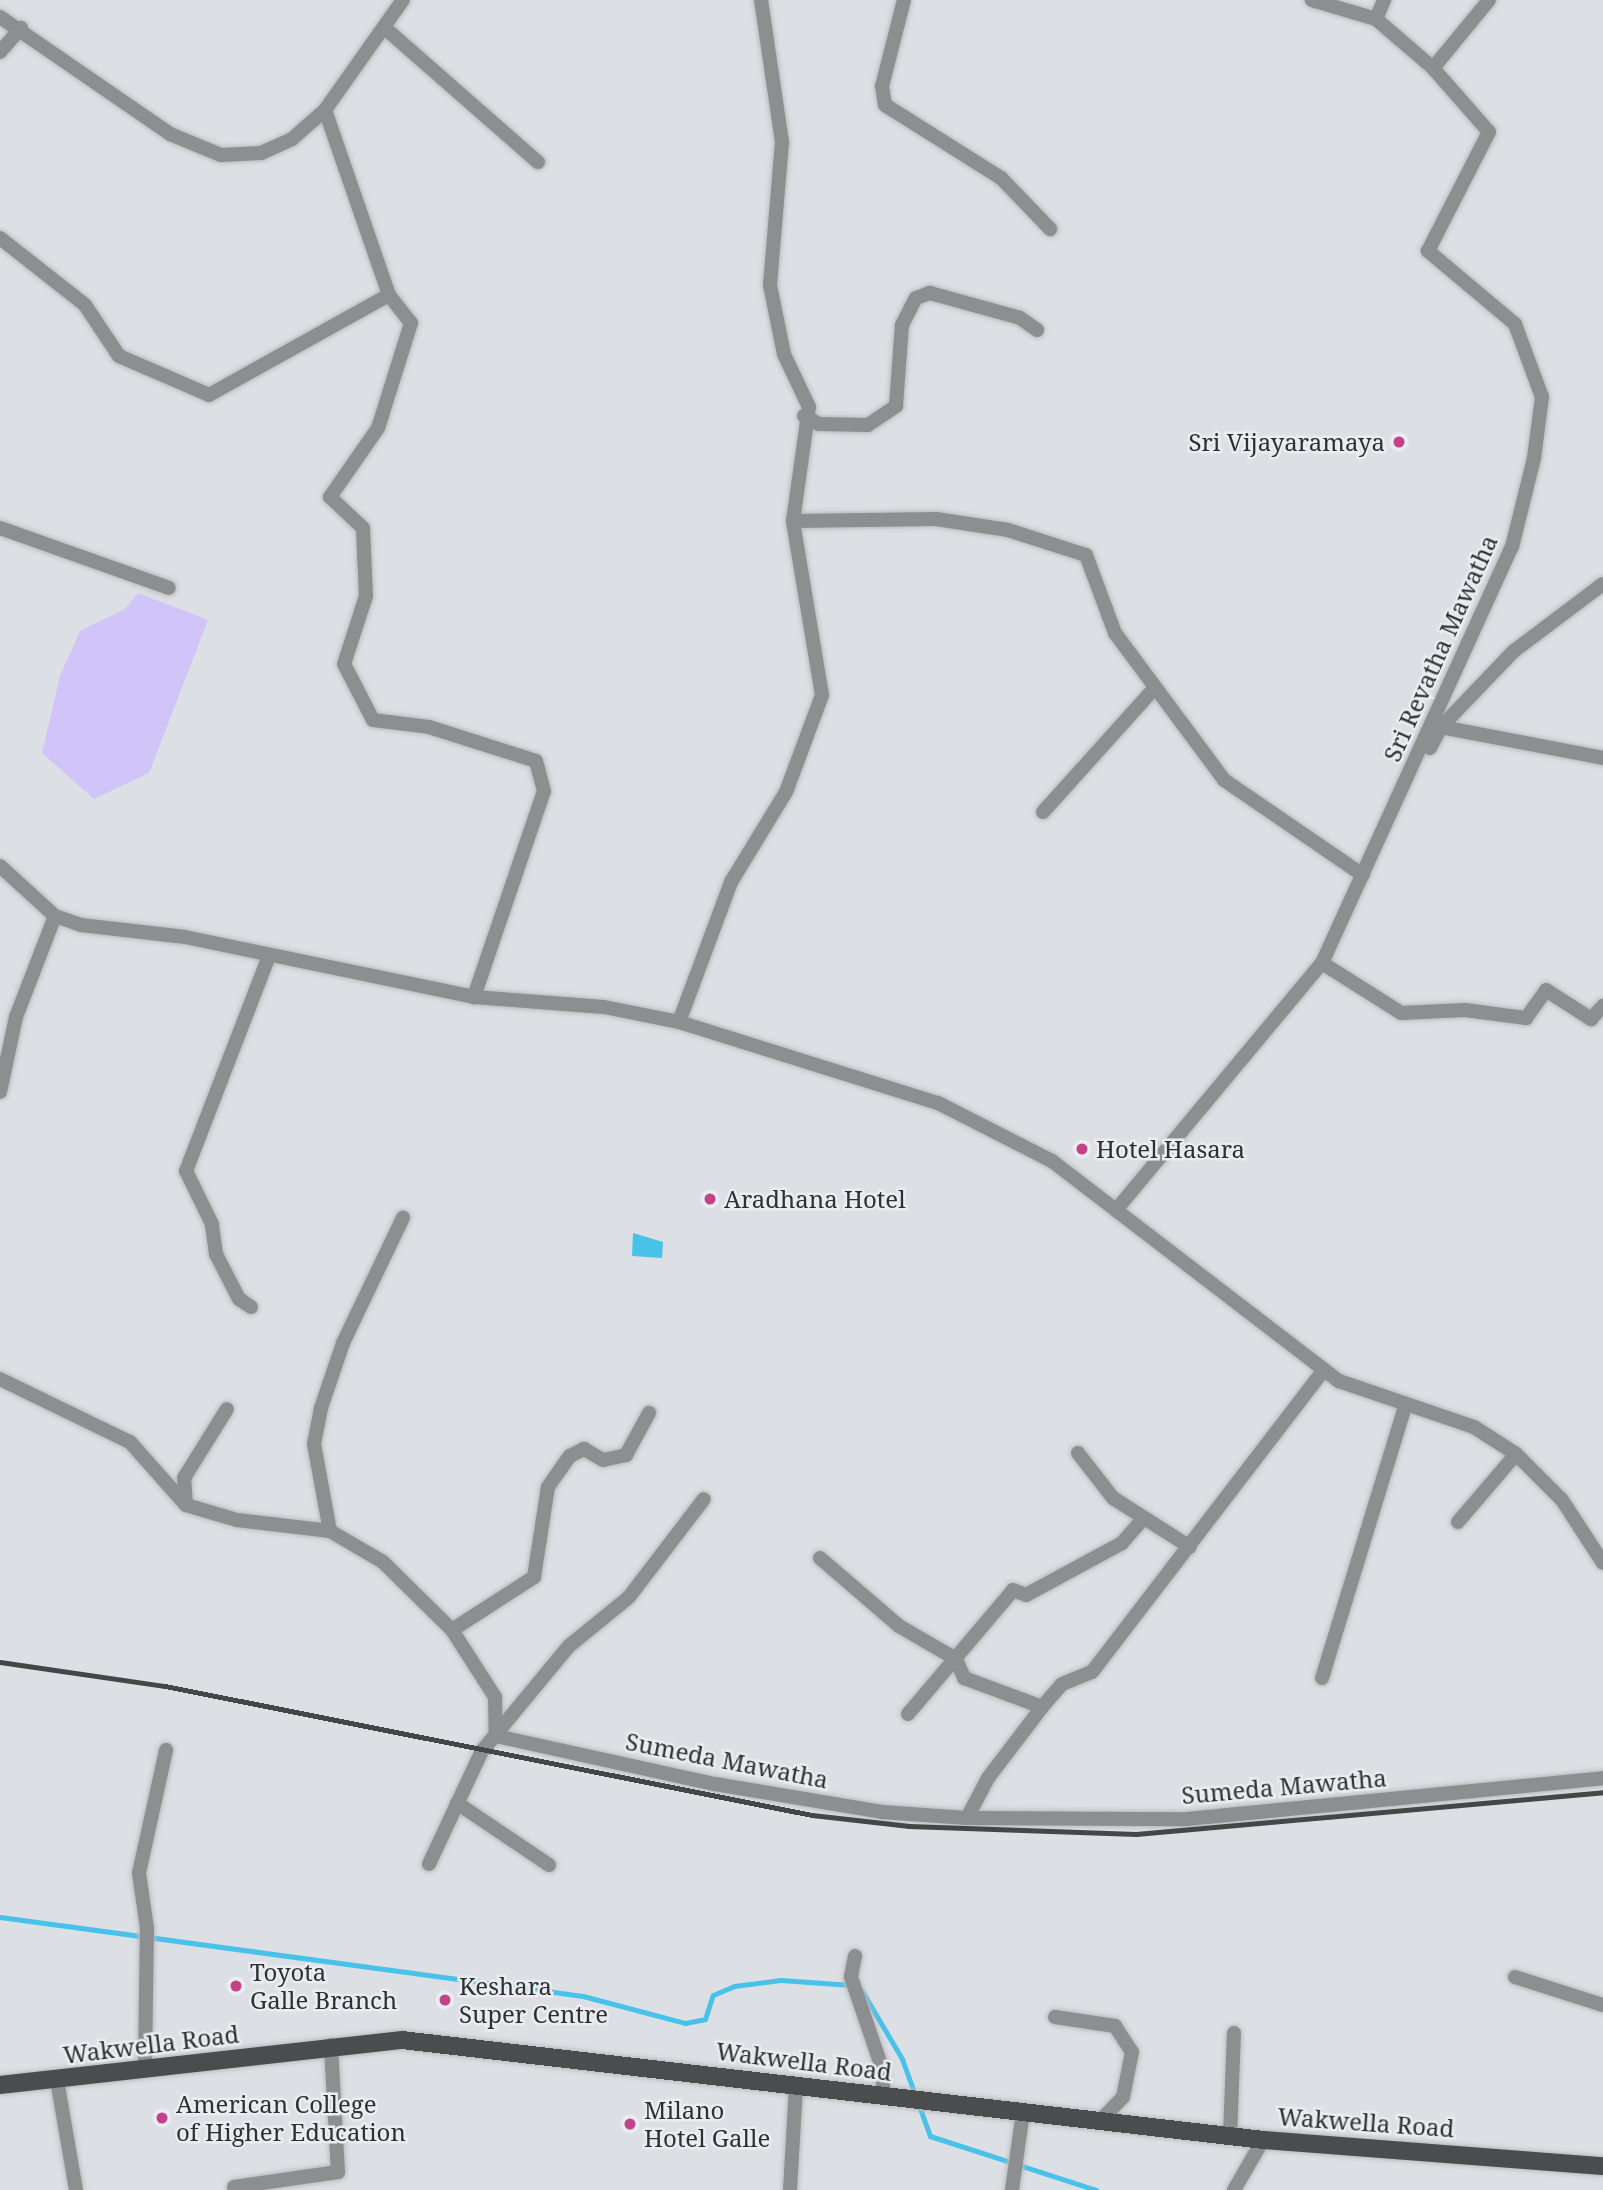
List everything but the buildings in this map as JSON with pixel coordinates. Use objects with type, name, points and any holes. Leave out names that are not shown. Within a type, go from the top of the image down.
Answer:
[{"type":"main road","name":"Wakwella Road","points":[[0,2085],[331,2045],[402,2040],[1264,2140],[1603,2166]]},
{"type":"street","points":[[0,17],[21,28],[170,134],[221,155],[261,153],[292,139],[324,110],[386,29],[403,0]]},
{"type":"street","points":[[679,1022],[731,882],[786,792],[822,695],[793,521],[804,416],[809,407],[784,354],[770,285],[782,142],[761,0]]},
{"type":"street","points":[[904,0],[882,86],[885,105],[1001,178],[1050,229]]},
{"type":"street","name":"Sri Revatha Mawatha","points":[[1116,1210],[1322,963],[1512,547],[1542,397],[1515,324],[1428,251],[1489,132],[1433,68],[1376,19],[1312,0]]},
{"type":"street","points":[[1376,19],[1384,0]]},
{"type":"street","points":[[1433,68],[1489,0]]},
{"type":"street","points":[[0,52],[21,28]]},
{"type":"street","points":[[386,29],[538,162]]},
{"type":"street","points":[[324,110],[389,295],[411,323],[378,428],[330,497],[363,528],[366,596],[344,664],[373,720],[429,727],[536,761],[544,791],[474,997]]},
{"type":"street","points":[[0,238],[85,305],[119,356],[209,395],[389,295]]},
{"type":"street","points":[[804,416],[819,424],[868,425],[895,405],[902,325],[916,298],[930,293],[1020,318],[1037,330]]},
{"type":"street","points":[[793,521],[936,519],[1008,530],[1086,555],[1115,634],[1152,691],[1224,780],[1363,874]]},
{"type":"street","points":[[0,528],[169,588]]},
{"type":"street","points":[[1376,847],[1441,727],[1514,651],[1603,584]]},
{"type":"street","points":[[1043,812],[1152,691]]},
{"type":"street","points":[[1441,727],[1603,758]]},
{"type":"street","points":[[0,866],[55,916],[474,997],[604,1007],[679,1022],[938,1103],[1034,1149],[1324,1370],[1405,1406],[1474,1427],[1516,1454],[1562,1500],[1603,1563]]},
{"type":"street","points":[[0,1092],[16,1017],[55,916]]},
{"type":"street","points":[[250,1307],[239,1299],[215,1254],[212,1224],[186,1171],[269,957]]},
{"type":"street","points":[[1322,963],[1401,1013],[1465,1010],[1526,1018],[1546,990],[1591,1019],[1603,1006]]},
{"type":"street","points":[[0,1017],[16,1017]]},
{"type":"street","points":[[330,1531],[314,1444],[321,1408],[343,1343],[403,1218]]},
{"type":"street","points":[[967,1818],[988,1778],[1042,1707],[1062,1684],[1092,1672],[1324,1370]]},
{"type":"street","points":[[0,1379],[130,1442],[186,1505],[237,1520],[330,1531],[383,1562],[452,1630],[495,1697],[496,1736]]},
{"type":"street","points":[[1322,1678],[1405,1406]]},
{"type":"street","points":[[186,1505],[184,1478],[227,1409]]},
{"type":"street","points":[[452,1630],[534,1577],[548,1487],[570,1456],[584,1449],[603,1460],[626,1455],[649,1413]]},
{"type":"street","points":[[1078,1453],[1113,1498],[1141,1521],[1190,1547]]},
{"type":"street","points":[[1458,1522],[1516,1454]]},
{"type":"street","points":[[429,1864],[457,1803],[496,1736],[569,1646],[629,1597],[704,1499]]},
{"type":"street","points":[[908,1714],[1013,1590],[1026,1595],[1122,1543],[1141,1521]]},
{"type":"street","points":[[820,1558],[899,1626],[956,1659],[964,1678],[1042,1707]]},
{"type":"street","name":"Sumeda Mawatha","points":[[496,1736],[727,1786],[882,1812],[967,1818],[1187,1819],[1603,1778]]},
{"type":"street","points":[[145,2066],[144,1946],[147,1928],[139,1873],[166,1750]]},
{"type":"street","points":[[457,1803],[550,1866]]},
{"type":"street","points":[[855,1956],[851,1977],[884,2095]]},
{"type":"street","points":[[1515,1977],[1603,2005]]},
{"type":"street","points":[[1055,2017],[1115,2026],[1132,2052],[1122,2097],[1101,2120]]},
{"type":"street","points":[[1230,2136],[1234,2033]]},
{"type":"street","points":[[234,2187],[338,2172],[331,2045]]},
{"type":"street","points":[[57,2080],[76,2190]]},
{"type":"street","points":[[790,2190],[796,2086]]},
{"type":"street","points":[[1012,2190],[1021,2150],[1023,2112]]},
{"type":"street","points":[[1234,2190],[1264,2140]]},
{"type":"shaded area","points":[[138,593],[208,620],[149,773],[94,799],[42,753],[60,676],[80,631],[125,609]]},
{"type":"water","points":[[633,1233],[663,1242],[662,1258],[632,1256]]},
{"type":"waterway","points":[[0,1917],[583,1996],[685,2023],[705,2019],[713,1995],[734,1986],[781,1980],[851,1985]]},
{"type":"waterway","points":[[862,1991],[902,2059],[930,2136],[1096,2190]]},
{"type":"railway","points":[[0,1662],[165,1686],[812,1815],[909,1826],[1136,1834],[1603,1792]]},
{"type":"place","name":"Sri Vijayaramaya","points":[[1399,442]]},
{"type":"place","name":"Hotel Hasara","points":[[1082,1149]]},
{"type":"place","name":"Aradhana Hotel","points":[[710,1199]]},
{"type":"place","name":"Toyota Galle Branch","points":[[236,1986]]},
{"type":"place","name":"Keshara Super Centre","points":[[445,2000]]},
{"type":"place","name":"American College of Higher Education","points":[[162,2118]]},
{"type":"place","name":"Milano Hotel Galle","points":[[630,2124]]}]
